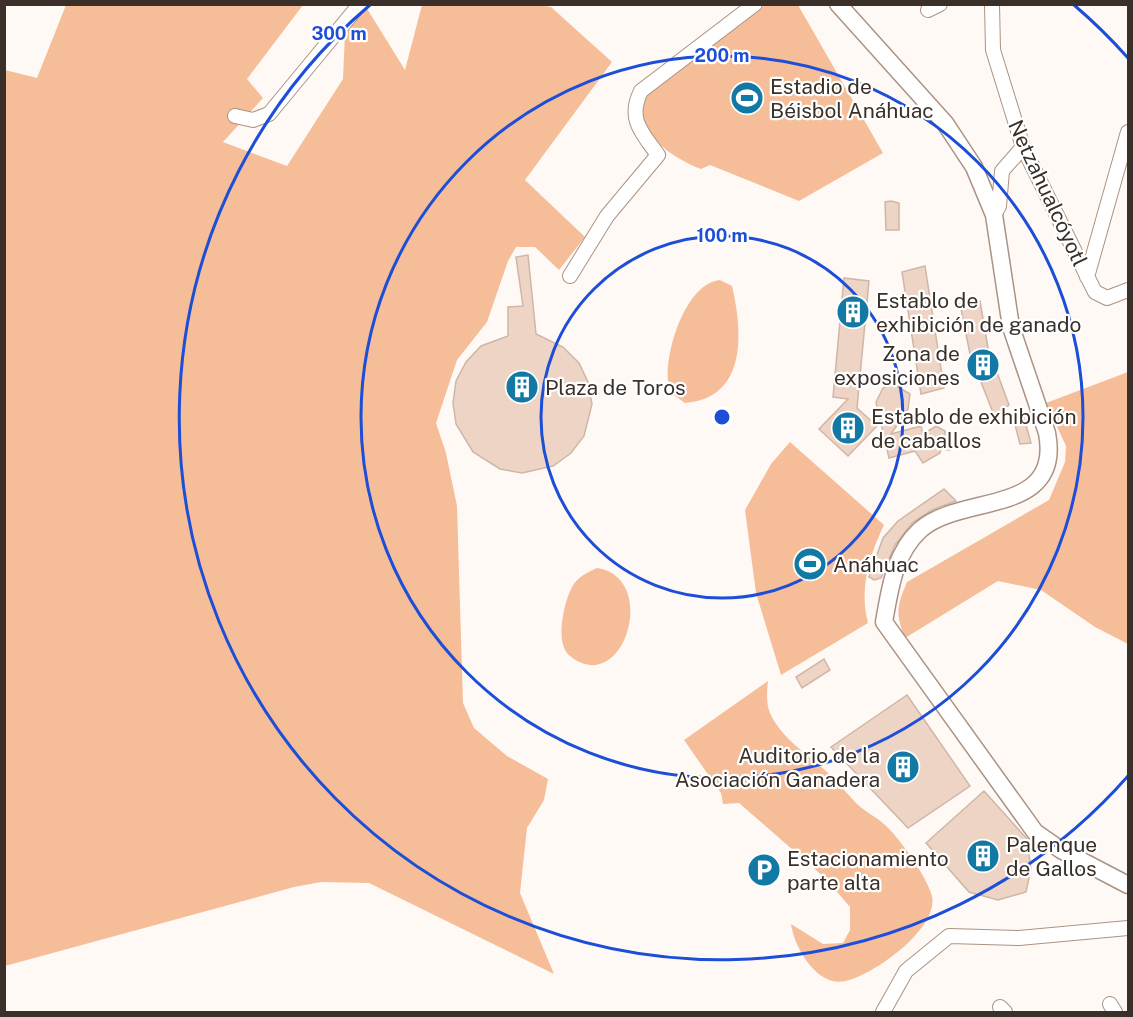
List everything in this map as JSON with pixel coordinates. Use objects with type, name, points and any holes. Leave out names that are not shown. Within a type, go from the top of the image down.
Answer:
[{"type":"street","points":[[235,116],[253,120],[269,114],[360,4]]},
{"type":"street","points":[[570,276],[607,216],[658,155],[637,125],[634,104],[641,91],[755,4]]},
{"type":"street","points":[[838,4],[948,127],[974,166],[994,215],[1011,327],[1047,433],[1050,450],[1048,460],[1034,485],[1026,490],[1005,500],[950,513],[921,529],[904,549],[893,573],[884,622],[1035,832],[1060,850],[1128,885]]},
{"type":"street","name":"Netzahualcóyotl","points":[[992,4],[993,50],[1023,147],[1038,172],[1095,292],[1107,298],[1128,290]]},
{"type":"street","points":[[1086,277],[1128,132]]},
{"type":"street","points":[[994,215],[999,206],[1002,171],[1023,147]]},
{"type":"street","points":[[883,1012],[906,970],[949,936],[1019,938],[1128,928]]},
{"type":"shaded area","points":[[533,4],[551,7],[612,62],[525,180],[585,237],[559,270],[535,247],[516,247],[508,261],[487,322],[457,360],[436,423],[446,453],[457,506],[463,703],[474,728],[507,756],[548,779],[544,800],[527,828],[520,893],[554,974],[369,883],[321,882],[294,887],[5,966],[5,70],[37,78],[66,5],[303,5],[247,79],[263,98],[223,142],[287,166],[343,79],[345,33],[366,7],[405,70],[422,5]]},
{"type":"shaded area","name":"Estadio de Béisbol Anáhuac","points":[[765,5],[798,5],[883,153],[799,201],[710,165],[701,169],[682,160],[661,146],[641,118],[640,106],[647,90]]},
{"type":"shaded area","points":[[720,280],[732,286],[736,304],[738,342],[736,360],[730,376],[720,389],[705,398],[685,403],[672,394],[671,389],[675,385],[668,381],[670,353],[674,337],[680,320],[697,293],[708,284]]},
{"type":"shaded area","points":[[1128,372],[1128,644],[1095,627],[1041,590],[998,581],[905,638],[899,610],[907,582],[1049,500],[1065,462],[1066,446],[1046,403]]},
{"type":"shaded area","name":"Anáhuac","points":[[790,442],[884,525],[870,561],[865,585],[865,610],[868,623],[781,675],[756,593],[745,510],[771,464]]},
{"type":"shaded area","points":[[597,568],[616,576],[627,592],[630,611],[627,632],[619,649],[606,662],[589,665],[570,656],[565,650],[561,633],[566,602],[574,583]]},
{"type":"shaded area","points":[[768,681],[769,709],[781,730],[831,776],[858,805],[890,830],[919,868],[932,896],[931,909],[925,922],[902,949],[872,970],[846,981],[835,982],[826,978],[809,964],[797,944],[791,924],[823,944],[843,943],[850,930],[850,907],[825,878],[739,803],[723,804],[721,793],[684,740]]},
{"type":"building","points":[[885,202],[899,203],[899,230],[886,230]]},
{"type":"building","name":"Plaza de Toros","points":[[528,255],[536,334],[563,347],[579,363],[588,382],[592,404],[584,436],[571,453],[553,466],[522,473],[500,469],[473,452],[456,424],[453,403],[456,381],[466,362],[481,346],[508,336],[508,307],[523,306],[516,257]]},
{"type":"building","name":"Establo de exhibición de ganado","points":[[925,266],[944,388],[921,394],[902,272]]},
{"type":"building","name":"Establo de exhibición de ganado","points":[[844,278],[869,281],[857,408],[877,426],[848,456],[819,429],[848,399],[833,397]]},
{"type":"building","name":"Zona de exposiciones","points":[[980,301],[988,348],[1009,405],[994,415],[970,354],[960,304]]},
{"type":"building","points":[[893,384],[910,394],[908,409],[891,434],[921,426],[923,434],[936,426],[945,431],[945,439],[953,442],[950,450],[941,449],[940,453],[923,463],[915,451],[889,458],[876,402],[883,388]]},
{"type":"building","points":[[1023,414],[1031,443],[1020,444],[1013,417]]},
{"type":"building","points":[[944,489],[956,501],[932,510],[912,523],[895,545],[881,578],[874,580],[869,577],[883,538],[898,521]]},
{"type":"building","points":[[824,659],[830,670],[802,688],[796,677]]},
{"type":"building","name":"Auditorio de la Asociación Ganadera","points":[[907,695],[970,786],[908,828],[831,747]]},
{"type":"building","name":"Palenque de Gallos","points":[[984,791],[1027,839],[1031,869],[1026,892],[998,900],[969,892],[926,843]]},
{"type":"place","name":"Estadio de Béisbol Anáhuac","points":[[747,98]]},
{"type":"place","name":"Establo de exhibición de ganado","points":[[853,312]]},
{"type":"place","name":"Zona de exposiciones","points":[[983,365]]},
{"type":"place","name":"Plaza de Toros","points":[[522,387]]},
{"type":"place","name":"Establo de exhibición de caballos","points":[[848,428]]},
{"type":"place","name":"Anáhuac","points":[[810,564]]},
{"type":"place","name":"Auditorio de la Asociación Ganadera","points":[[903,767]]},
{"type":"place","name":"Palenque de Gallos","points":[[983,856]]},
{"type":"place","name":"Estacionamiento parte alta","points":[[764,870]]}]
